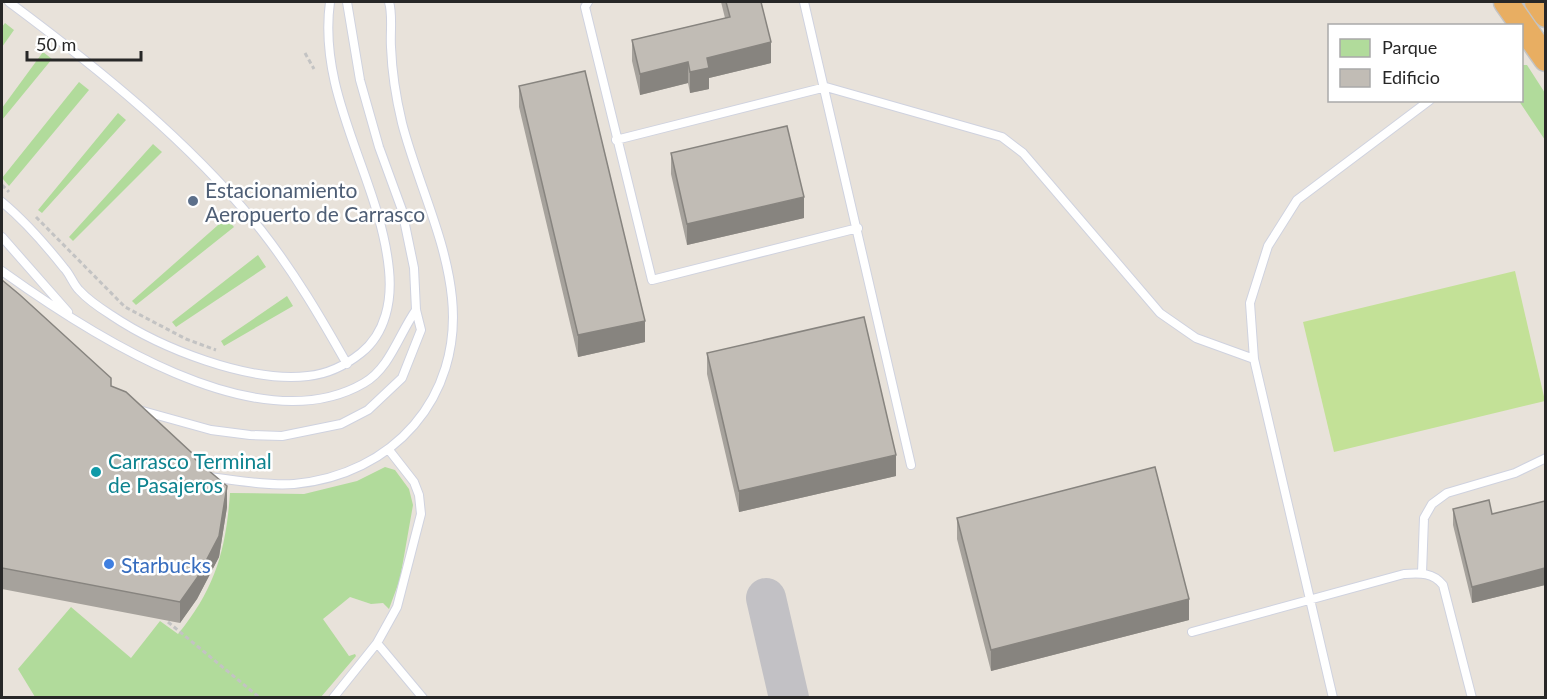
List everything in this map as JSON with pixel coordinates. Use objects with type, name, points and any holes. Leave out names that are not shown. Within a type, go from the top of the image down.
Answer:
[{"type":"highway","points":[[1506,2],[1519,24]]},
{"type":"highway","points":[[1537,2],[1545,15]]},
{"type":"highway","points":[[1524,33],[1545,58]]},
{"type":"lane","points":[[9,2],[116,86],[194,158],[275,249],[318,312],[347,364]]},
{"type":"lane","points":[[2,202],[41,240],[68,272],[77,289],[111,316],[139,331],[215,363],[252,373],[309,376],[347,364],[371,345],[380,329],[389,298],[389,270],[376,214],[333,77],[327,45],[330,2]]},
{"type":"lane","points":[[128,407],[211,430],[282,436],[341,424],[368,410],[402,378],[421,330],[416,310],[410,240],[360,80],[347,2]]},
{"type":"lane","points":[[588,2],[585,7],[652,280],[858,228]]},
{"type":"lane","points":[[804,2],[826,87],[911,465]]},
{"type":"lane","points":[[199,476],[294,484],[335,476],[365,466],[389,450],[411,429],[428,407],[441,379],[449,348],[452,299],[443,253],[396,96],[391,59],[391,3]]},
{"type":"lane","points":[[616,140],[826,87],[1002,137],[1023,153],[1160,313],[1196,338],[1254,359]]},
{"type":"lane","points":[[1333,698],[1254,359],[1250,303],[1268,246],[1297,201],[1427,102]]},
{"type":"lane","points":[[2,237],[75,319]]},
{"type":"lane","points":[[2,271],[75,319],[138,356],[195,381],[254,399],[303,402],[364,383],[392,354],[416,310]]},
{"type":"lane","points":[[333,698],[377,643],[397,607],[421,514],[414,482],[389,450]]},
{"type":"lane","points":[[1422,573],[1424,518],[1432,504],[1447,493],[1515,473],[1545,458]]},
{"type":"lane","points":[[1192,632],[1309,602],[1404,574],[1422,573],[1437,578],[1443,585],[1472,698]]},
{"type":"lane","points":[[377,643],[423,698]]},
{"type":"path","points":[[305,53],[314,69]]},
{"type":"path","points":[[2,185],[11,194]]},
{"type":"path","points":[[35,215],[125,307],[186,339],[217,351]]},
{"type":"path","points":[[168,622],[261,698]]},
{"type":"green space","points":[[5,23],[14,30],[2,47],[2,27]]},
{"type":"green space","points":[[43,52],[52,59],[2,120],[2,108]]},
{"type":"green space","points":[[1523,65],[1527,65],[1545,93],[1545,140],[1520,102],[1523,102]]},
{"type":"green space","points":[[79,82],[89,90],[9,186],[2,178]]},
{"type":"green space","points":[[118,113],[126,120],[42,213],[38,210]]},
{"type":"green space","points":[[153,144],[162,152],[73,241],[69,237]]},
{"type":"green space","points":[[226,218],[234,227],[136,305],[132,301]]},
{"type":"green space","points":[[258,255],[266,267],[176,327],[172,322]]},
{"type":"green space","points":[[1515,271],[1545,401],[1334,452],[1303,322]]},
{"type":"green space","points":[[287,296],[293,306],[224,346],[221,341]]},
{"type":"green space","points":[[385,467],[395,470],[409,489],[413,505],[400,579],[389,609],[383,603],[371,604],[350,597],[323,619],[349,656],[355,654],[356,656],[321,697],[35,697],[18,669],[71,607],[131,658],[160,621],[178,634],[210,585],[222,551],[230,493],[304,494],[357,481]]},
{"type":"building","points":[[726,2],[761,2],[771,42],[707,58],[709,68],[690,72],[688,62],[640,74],[632,40],[730,17]]},
{"type":"building","points":[[585,71],[645,321],[578,335],[519,86]]},
{"type":"building","points":[[787,126],[804,197],[687,224],[671,153]]},
{"type":"building","name":"Carrasco Terminal de Pasajeros","points":[[2,280],[111,378],[111,386],[126,392],[193,454],[195,459],[227,486],[219,536],[197,578],[180,602],[2,568]]},
{"type":"building","points":[[864,317],[896,455],[739,491],[707,353]]},
{"type":"building","points":[[1155,467],[1189,599],[991,650],[957,518]]},
{"type":"building","points":[[1489,500],[1492,514],[1545,501],[1545,568],[1472,587],[1453,509]]},
{"type":"taxiway","points":[[766,598],[789,698]]},
{"type":"place","name":"Estacionamiento Aeropuerto de Carrasco","points":[[193,201]]},
{"type":"place","name":"Carrasco Terminal de Pasajeros","points":[[96,472]]},
{"type":"place","name":"Starbucks","points":[[109,564]]}]
